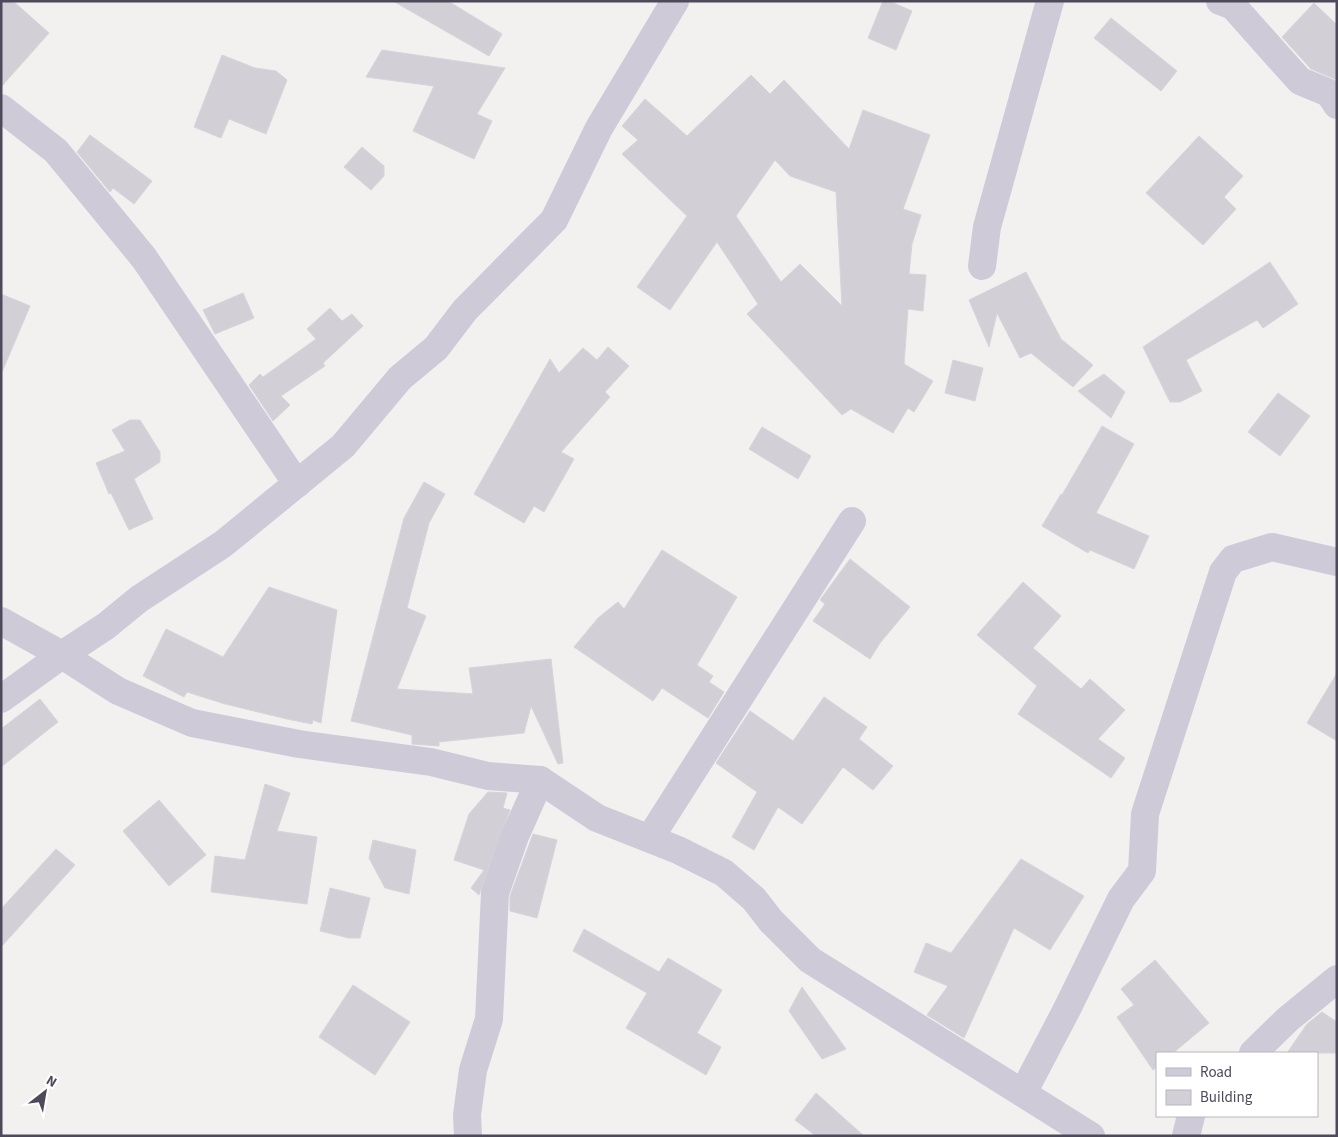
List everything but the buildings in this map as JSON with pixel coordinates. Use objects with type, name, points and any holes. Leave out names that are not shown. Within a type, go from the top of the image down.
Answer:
[{"type":"street","points":[[1,699],[62,654],[223,544],[343,446],[400,378],[436,348],[466,310],[554,220],[599,128],[675,1]]},
{"type":"street","points":[[982,266],[987,227],[1050,1]]},
{"type":"street","points":[[1231,3],[1300,81],[1328,93],[1337,105]]},
{"type":"street","points":[[1,108],[56,150],[144,258],[297,484]]},
{"type":"street","points":[[650,838],[852,521]]},
{"type":"street","points":[[1023,1093],[1121,899],[1142,871],[1145,814],[1223,572],[1234,559],[1272,546],[1337,562]]},
{"type":"street","points":[[1,621],[62,654],[118,691],[192,724],[299,744],[431,762],[488,776],[540,780],[597,818],[650,838],[724,873],[754,899],[771,921],[810,960],[1091,1136]]},
{"type":"street","points":[[468,1136],[467,1115],[473,1070],[489,1019],[495,893],[515,836],[540,780]]},
{"type":"street","points":[[1254,1052],[1288,1019],[1337,979]]},
{"type":"street","points":[[1186,1136],[1192,1117]]}]
